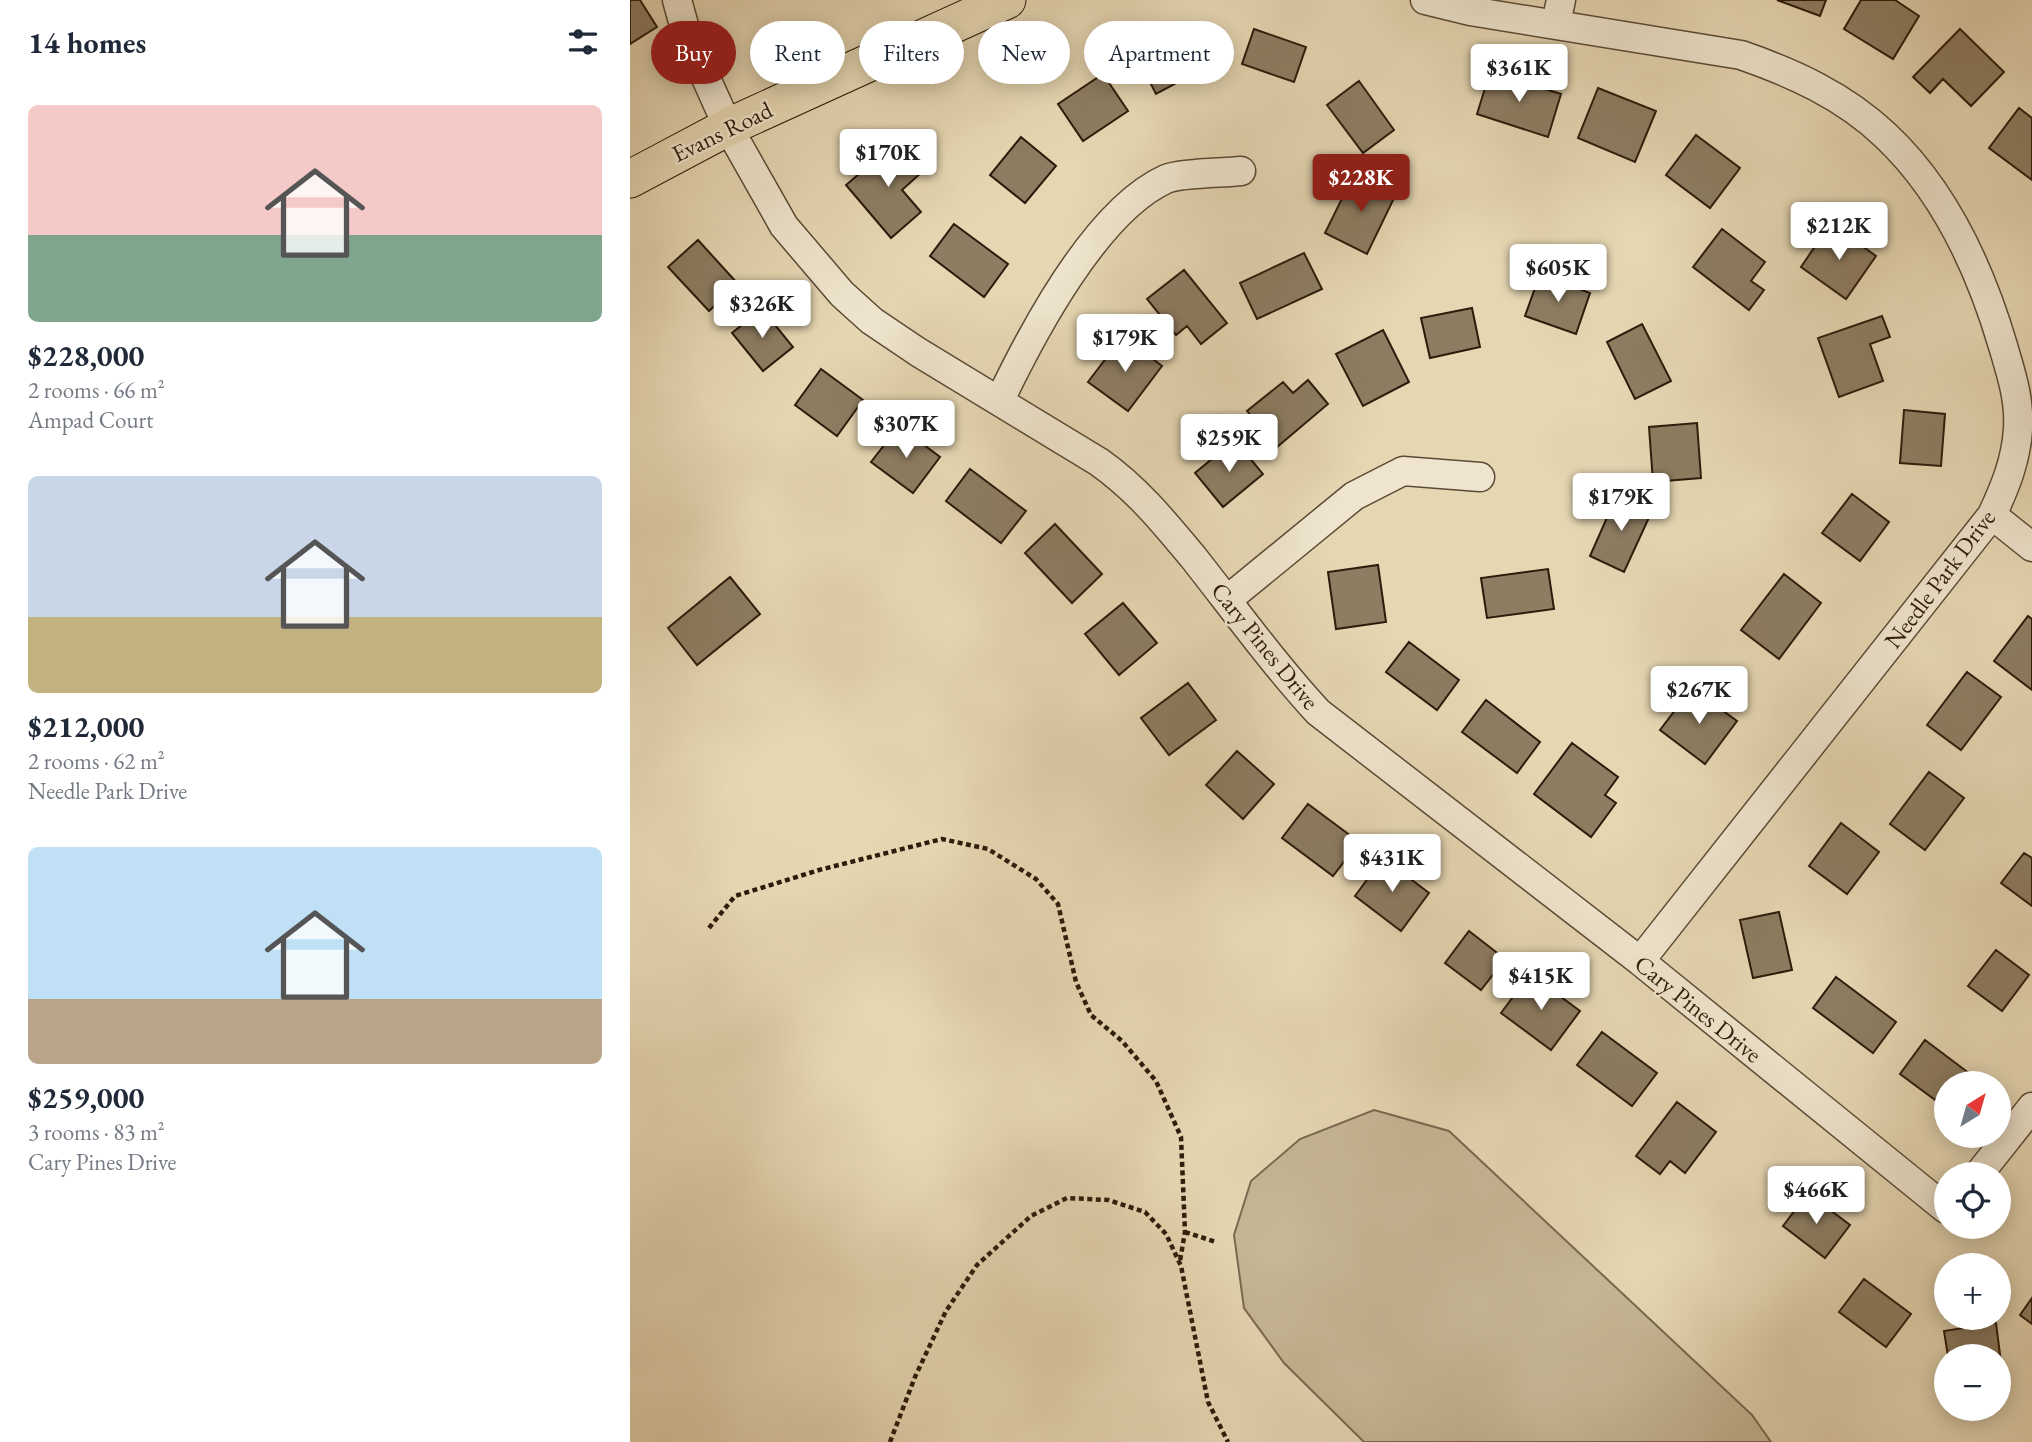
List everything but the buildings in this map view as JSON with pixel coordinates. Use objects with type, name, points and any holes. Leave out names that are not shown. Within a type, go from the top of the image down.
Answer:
[{"type":"main road","name":"Evans Road","points":[[630,179],[728,127],[1007,0]]},
{"type":"street","name":"Cary Pines Drive","points":[[677,0],[687,36],[728,127],[784,226],[842,294],[872,321],[918,352],[1000,400],[1127,481],[1156,512],[1227,600],[1283,675],[1318,712],[1640,961],[1934,1199]]},
{"type":"street","name":"Needle Park Drive","points":[[1425,0],[1470,11],[1558,12],[1741,55],[1780,68],[1812,83],[1884,134],[1931,187],[1967,249],[1985,291],[2016,389],[2018,426],[2015,454],[2009,478],[1992,515],[1640,961]]},
{"type":"street","points":[[1000,400],[1056,298],[1109,223],[1138,197],[1167,178],[1241,171]]},
{"type":"street","points":[[1227,600],[1354,496],[1403,471],[1480,477]]},
{"type":"street","points":[[1992,515],[2032,547]]},
{"type":"street","points":[[1988,1162],[2032,1107]]},
{"type":"path","points":[[709,928],[735,896],[819,870],[942,839],[988,849],[1037,879],[1058,904],[1076,982],[1091,1015],[1122,1041],[1156,1081],[1181,1137],[1185,1231],[1180,1261]]},
{"type":"path","points":[[890,1442],[915,1377],[946,1311],[977,1265],[1031,1216],[1067,1198],[1108,1200],[1145,1212],[1166,1234],[1180,1261],[1208,1402],[1228,1442]]},
{"type":"path","points":[[1185,1231],[1216,1242]]},
{"type":"shaded area","points":[[1374,1110],[1449,1131],[1752,1415],[1771,1442],[1364,1442],[1284,1363],[1244,1308],[1234,1235],[1251,1181],[1300,1139]]}]
